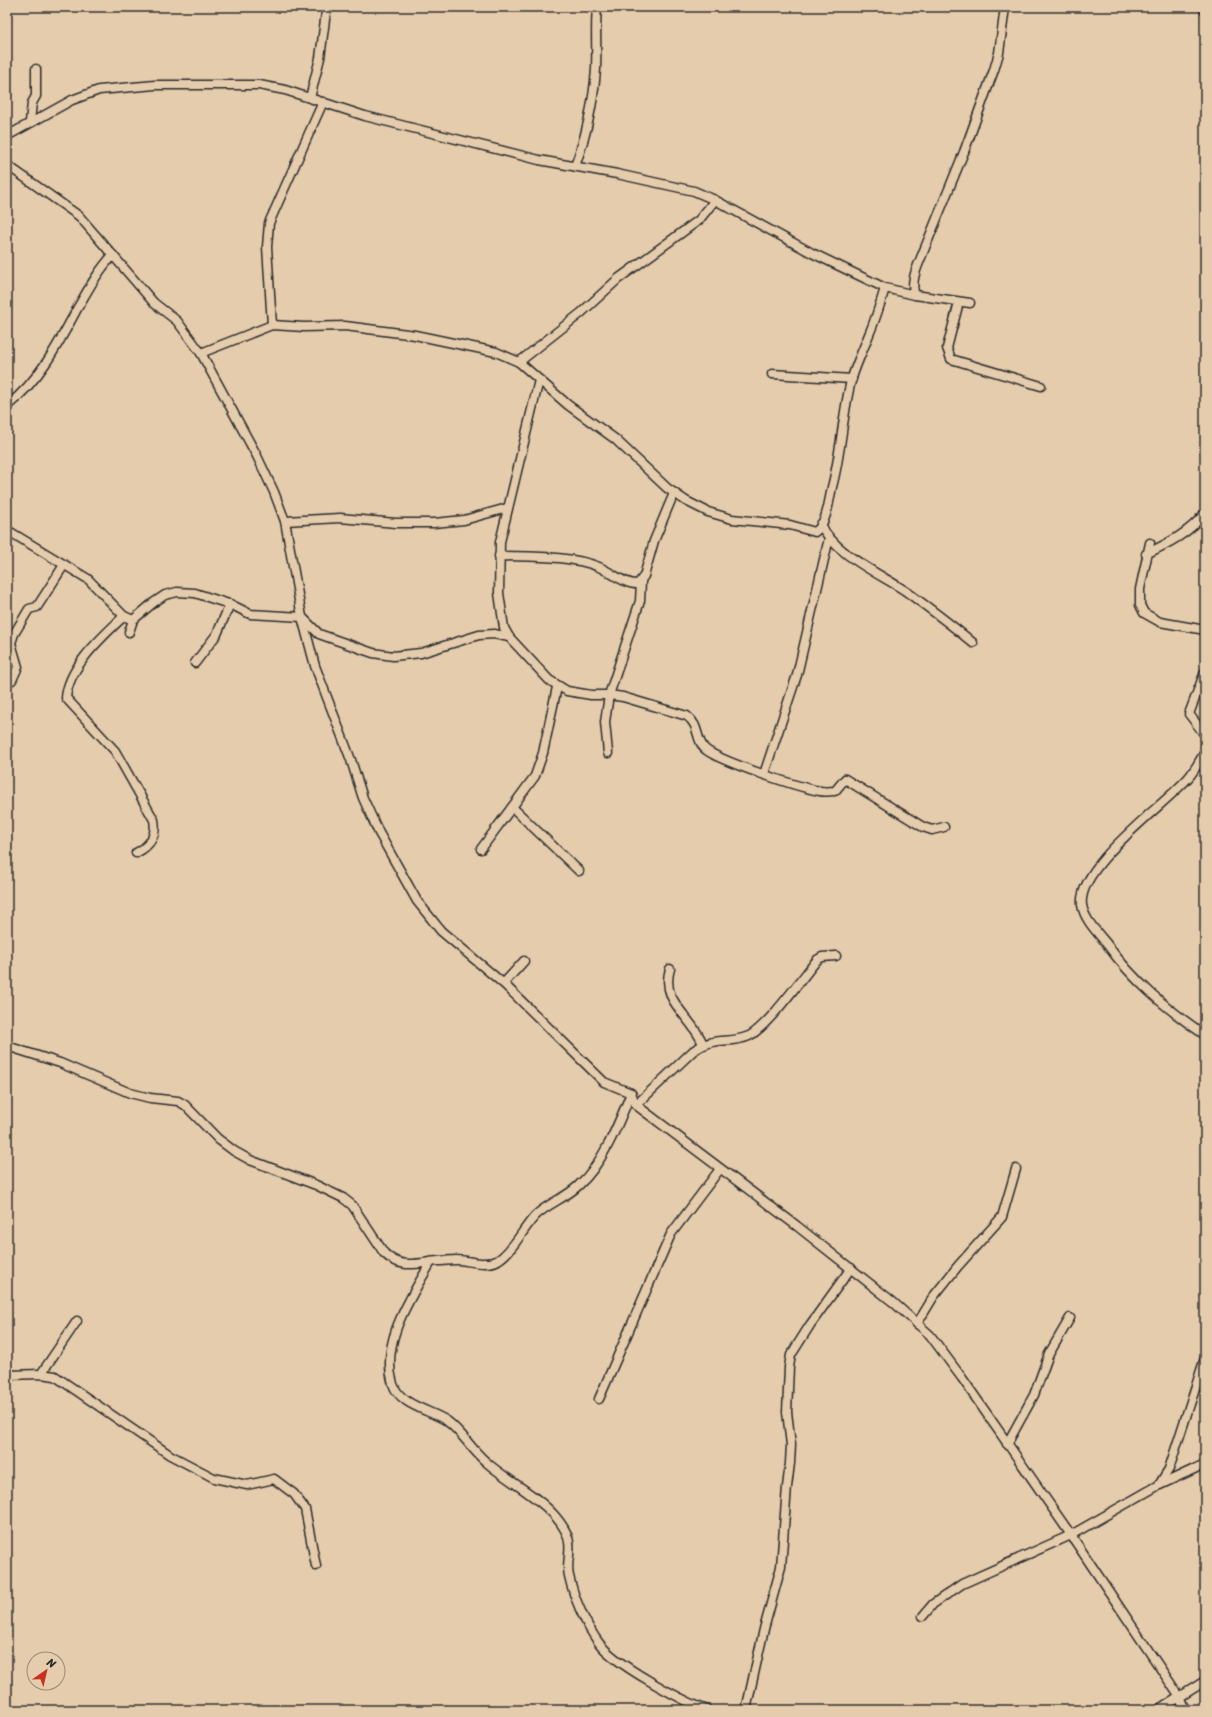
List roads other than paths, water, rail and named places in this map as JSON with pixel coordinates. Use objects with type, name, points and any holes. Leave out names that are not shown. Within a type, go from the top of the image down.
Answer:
[{"type":"street","points":[[310,98],[320,58],[326,12],[325,7]]},
{"type":"street","points":[[575,166],[581,149],[593,91],[596,68],[597,7]]},
{"type":"street","points":[[915,295],[912,289],[913,280],[918,265],[964,152],[999,53],[1005,7]]},
{"type":"street","points":[[30,122],[32,103],[36,96],[36,69]]},
{"type":"street","points":[[7,136],[72,100],[99,90],[155,85],[259,85],[285,90],[365,116],[539,160],[694,191],[715,200],[812,253],[885,288],[915,295],[970,303]]},
{"type":"street","points":[[272,325],[267,247],[269,223],[323,102]]},
{"type":"street","points":[[7,165],[79,216],[154,303],[177,321],[201,353],[257,456],[285,521],[302,617],[315,666],[351,760],[363,798],[379,833],[417,901],[436,925],[504,983],[604,1082],[632,1093]]},
{"type":"street","points":[[519,362],[581,313],[618,280],[699,220],[715,200]]},
{"type":"street","points":[[7,406],[22,394],[38,376],[99,271],[113,255]]},
{"type":"street","points":[[201,353],[272,325],[304,327],[345,326],[415,335],[496,352],[519,362],[568,405],[615,440],[674,493],[708,512],[732,519],[790,525],[810,532],[819,529],[834,483],[852,379],[885,288]]},
{"type":"street","points":[[958,302],[946,348],[951,359],[1041,386]]},
{"type":"street","points":[[772,374],[852,379]]},
{"type":"street","points":[[539,380],[507,508],[499,556],[501,616],[504,628],[509,637],[549,680],[557,687],[566,691],[591,695],[610,695],[687,716],[694,721],[699,740],[704,748],[711,754],[801,787],[821,791],[835,791],[845,779],[923,827],[932,830],[944,827]]},
{"type":"street","points":[[608,753],[605,722],[610,695],[640,601],[641,582],[663,516],[674,493]]},
{"type":"street","points":[[285,521],[340,518],[396,523],[434,523],[464,520],[507,508]]},
{"type":"street","points":[[1146,554],[1180,536],[1194,526],[1205,513]]},
{"type":"street","points":[[821,524],[829,538],[858,561],[908,593],[973,643]]},
{"type":"street","points":[[7,530],[88,579],[124,616],[133,620]]},
{"type":"street","points":[[764,774],[797,675],[829,538]]},
{"type":"street","points":[[1150,543],[1146,554],[1140,589],[1140,605],[1144,613],[1160,622],[1205,630]]},
{"type":"street","points":[[499,556],[552,558],[582,562],[599,566],[634,584],[641,582]]},
{"type":"street","points":[[12,680],[18,667],[11,643],[14,634],[29,609],[37,607],[64,565]]},
{"type":"street","points":[[129,632],[133,620],[153,603],[165,595],[177,592],[195,593],[230,604],[250,614],[302,617],[320,634],[373,653],[393,656],[421,653],[479,635],[494,634],[509,637]]},
{"type":"street","points":[[195,663],[217,634],[230,604]]},
{"type":"street","points":[[124,616],[94,646],[82,662],[70,682],[66,698],[115,751],[154,820],[156,829],[152,838],[146,848],[136,853]]},
{"type":"street","points":[[1205,672],[1188,714],[1205,735]]},
{"type":"street","points":[[481,849],[535,776],[543,753],[557,687]]},
{"type":"street","points":[[1205,752],[1189,777],[1115,846],[1096,870],[1088,883],[1082,904],[1087,918],[1131,975],[1155,999],[1205,1035]]},
{"type":"street","points":[[512,807],[579,871]]},
{"type":"street","points":[[636,1105],[693,1051],[703,1044],[713,1041],[736,1040],[749,1036],[760,1029],[817,960],[822,957],[836,956]]},
{"type":"street","points":[[504,983],[524,961]]},
{"type":"street","points":[[670,969],[666,980],[667,990],[678,1008],[693,1025],[703,1044]]},
{"type":"street","points":[[7,1046],[60,1063],[130,1093],[150,1098],[178,1101],[185,1105],[218,1140],[234,1151],[250,1160],[316,1184],[343,1198],[352,1205],[384,1253],[391,1260],[407,1264],[456,1260],[487,1263],[498,1261],[508,1252],[536,1216],[552,1202],[580,1185],[591,1173],[616,1127],[632,1093]]},
{"type":"street","points":[[632,1093],[636,1105],[769,1204],[851,1268],[930,1335],[962,1378],[1071,1535],[1179,1696],[1185,1710]]},
{"type":"street","points":[[599,1399],[671,1234],[720,1169]]},
{"type":"street","points":[[917,1324],[934,1296],[958,1266],[1002,1217],[1016,1169]]},
{"type":"street","points":[[431,1262],[400,1318],[393,1341],[391,1374],[396,1392],[405,1400],[447,1421],[484,1460],[554,1515],[564,1528],[569,1542],[567,1564],[576,1599],[599,1643],[610,1654],[627,1666],[670,1692],[707,1710]]},
{"type":"street","points":[[746,1710],[764,1629],[781,1566],[791,1445],[787,1412],[791,1355],[810,1325],[851,1268]]},
{"type":"street","points":[[1007,1444],[1034,1394],[1049,1354],[1070,1318]]},
{"type":"street","points":[[41,1374],[77,1321]]},
{"type":"street","points":[[1159,1485],[1169,1469],[1205,1358]]},
{"type":"street","points":[[7,1375],[41,1374],[55,1376],[170,1455],[214,1478],[247,1485],[274,1479],[294,1494],[305,1508],[316,1566]]},
{"type":"street","points":[[924,1616],[933,1604],[962,1584],[1071,1535],[1159,1485],[1205,1464]]},
{"type":"street","points":[[1159,1710],[1205,1681]]}]
